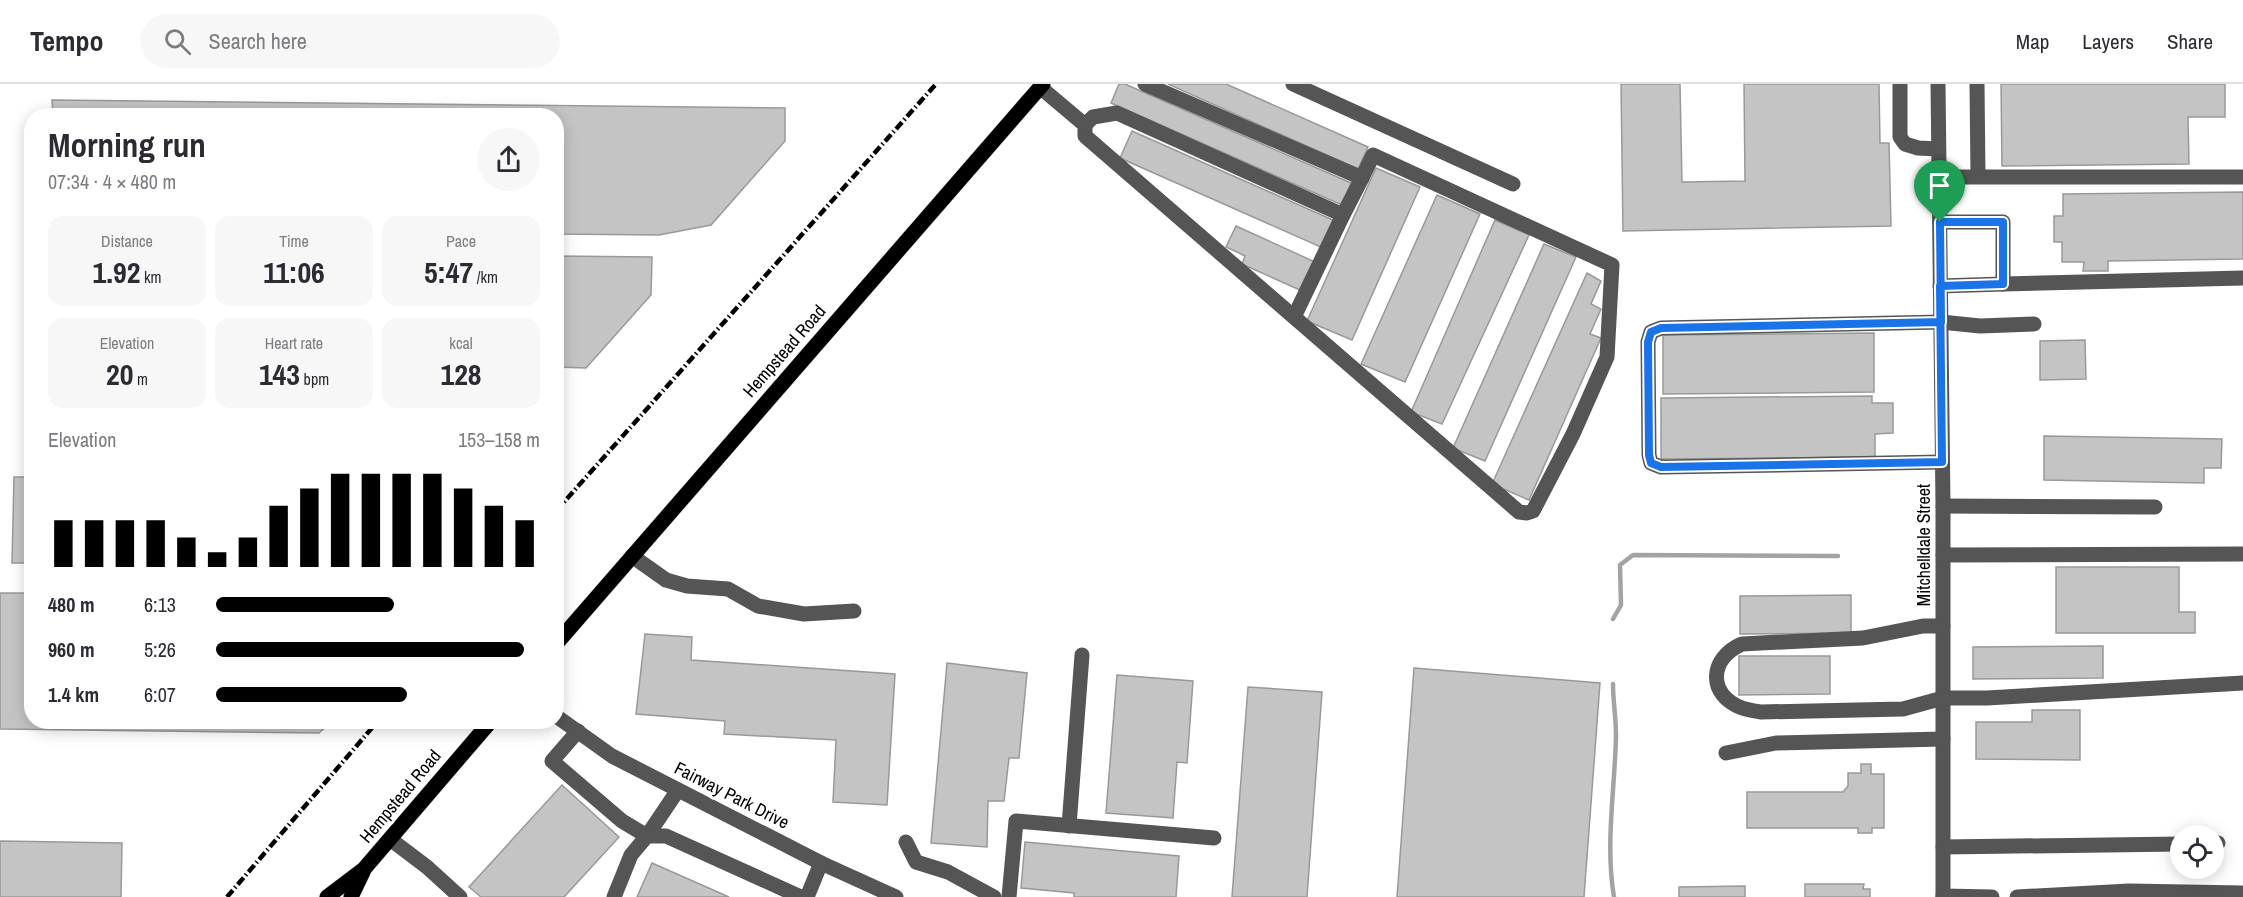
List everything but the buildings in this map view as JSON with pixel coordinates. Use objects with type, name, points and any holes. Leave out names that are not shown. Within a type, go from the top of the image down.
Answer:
[{"type":"main road","name":"Hempstead Road","points":[[564,635],[1042,86]]},
{"type":"main road","name":"Hempstead Road","points":[[327,897],[364,869],[484,729]]},
{"type":"main road","name":"Hempstead Road","points":[[351,897],[364,869]]},
{"type":"street","points":[[1145,84],[1362,177]]},
{"type":"street","points":[[1293,84],[1513,184]]},
{"type":"street","points":[[1900,84],[1900,136],[1905,144],[1918,148],[1938,149]]},
{"type":"street","name":"Mitchelldale Street","points":[[1938,84],[1943,506],[1943,897]]},
{"type":"street","points":[[1977,84],[1978,176]]},
{"type":"street","points":[[1042,86],[1085,125]]},
{"type":"street","points":[[1294,317],[1344,215],[1362,177],[1373,155],[1612,265],[1607,357],[1538,506],[1527,513],[1519,512],[1085,136],[1085,125],[1093,117],[1117,113],[1344,215]]},
{"type":"street","points":[[1939,177],[2243,177]]},
{"type":"street","points":[[1940,222],[2003,222],[2003,284]]},
{"type":"street","points":[[1940,286],[2243,278]]},
{"type":"street","points":[[1942,462],[1661,467],[1651,463],[1649,455],[1648,342],[1651,332],[1661,328],[1941,322],[1980,326],[2034,324]]},
{"type":"street","points":[[1943,506],[2155,507]]},
{"type":"street","points":[[1943,555],[2243,554]]},
{"type":"street","points":[[632,556],[666,580],[687,586],[728,589],[758,606],[804,614],[854,611]]},
{"type":"street","points":[[1943,626],[1923,626],[1863,638],[1742,644],[1731,649],[1716,669],[1718,685],[1725,697],[1741,708],[1761,712],[1903,709],[1943,698],[1987,698],[2243,682]]},
{"type":"street","points":[[1069,826],[1082,655]]},
{"type":"street","name":"Fairway Park Drive","points":[[564,721],[612,756],[821,863],[896,897]]},
{"type":"street","points":[[578,731],[552,761],[622,821],[647,836],[666,836],[801,897]]},
{"type":"street","points":[[1726,753],[1776,743],[1943,739]]},
{"type":"street","points":[[614,897],[631,855],[647,836],[678,790]]},
{"type":"street","points":[[1009,897],[1016,821],[1214,838]]},
{"type":"street","points":[[390,839],[427,867],[460,897]]},
{"type":"street","points":[[906,842],[916,862],[948,872],[994,897]]},
{"type":"street","points":[[1943,847],[2170,844]]},
{"type":"street","points":[[807,897],[821,863]]},
{"type":"street","points":[[2017,897],[2129,891],[2243,893]]},
{"type":"street","points":[[1943,897],[1992,897]]},
{"type":"waterway","points":[[1613,619],[1621,605],[1620,565],[1633,555],[1838,556]]},
{"type":"waterway","points":[[1613,684],[1616,735],[1610,857],[1614,897]]},
{"type":"railway","points":[[564,502],[936,84]]},
{"type":"railway","points":[[227,897],[371,729]]},
{"type":"route","points":[[1940,222],[1940,286],[1941,322],[1661,328],[1651,332],[1648,342],[1649,455],[1651,463],[1661,467],[1942,462],[1941,322],[1940,286],[2003,284],[2003,222],[1940,222]]}]
